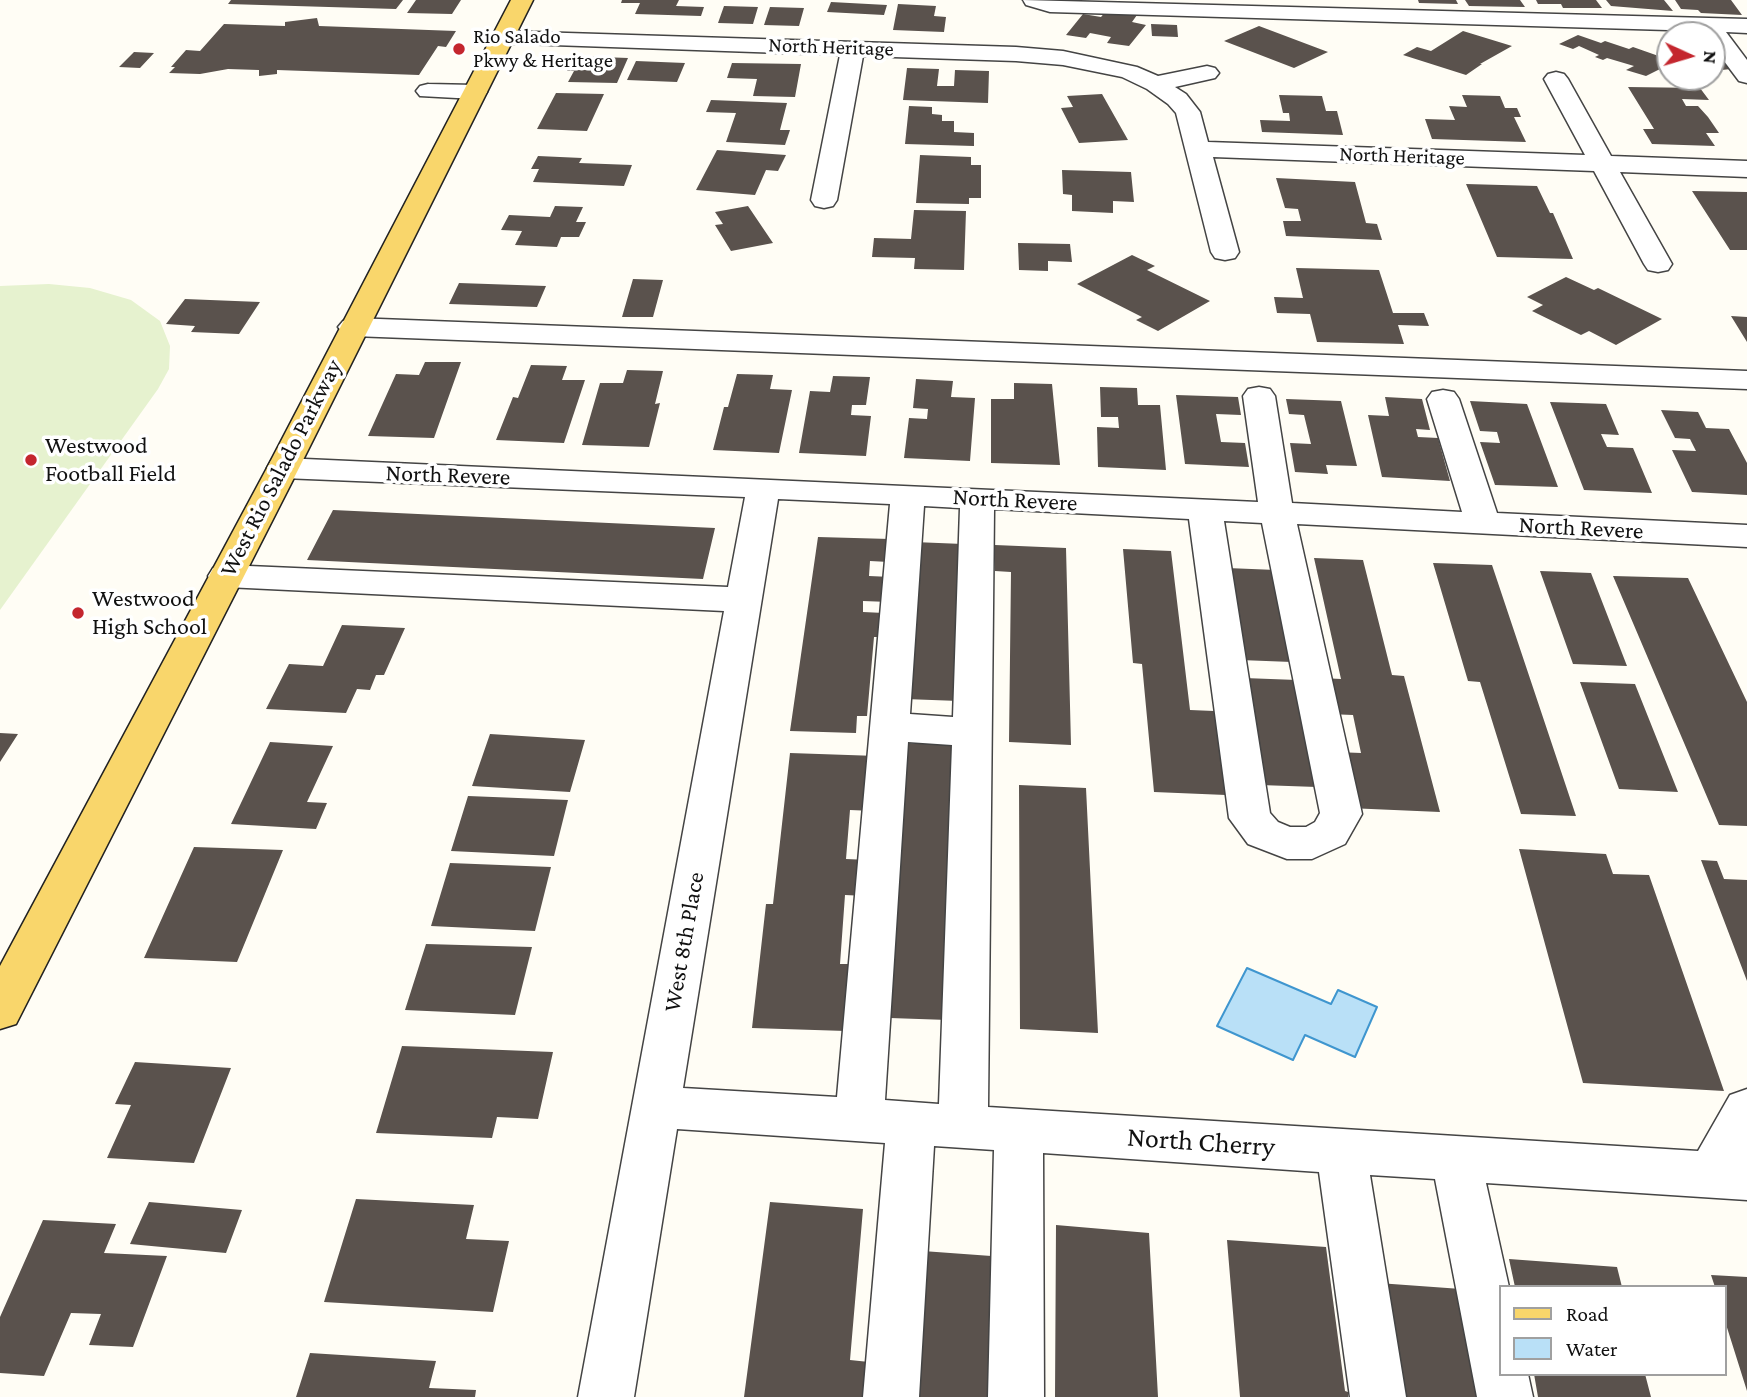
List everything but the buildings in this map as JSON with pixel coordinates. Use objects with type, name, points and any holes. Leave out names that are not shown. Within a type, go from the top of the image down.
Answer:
[{"type":"main road","name":"West Rio Salado Parkway","points":[[1,1006],[283,468],[522,0]]},
{"type":"street","points":[[1034,0],[1063,5],[1656,23]]},
{"type":"street","points":[[1726,25],[1747,26]]},
{"type":"street","name":"North Heritage","points":[[503,38],[853,47],[1063,58],[1129,72],[1155,84],[1177,99],[1188,112],[1226,251]]},
{"type":"street","points":[[824,200],[853,47]]},
{"type":"street","points":[[1726,48],[1747,76]]},
{"type":"street","points":[[1155,84],[1207,74]]},
{"type":"street","points":[[1556,79],[1658,264]]},
{"type":"street","points":[[428,91],[475,92]]},
{"type":"street","name":"North Heritage","points":[[1199,149],[1747,169]]},
{"type":"street","points":[[353,327],[1747,380]]},
{"type":"street","points":[[1205,509],[1250,818],[1263,833],[1287,843],[1312,843],[1330,833],[1341,814],[1277,513],[1259,396]]},
{"type":"street","points":[[1443,399],[1483,523]]},
{"type":"street","name":"North Revere","points":[[283,468],[763,488],[1747,536]]},
{"type":"street","name":"West 8th Place","points":[[606,1397],[763,488]]},
{"type":"street","points":[[859,1119],[908,495]]},
{"type":"street","points":[[963,1126],[977,498]]},
{"type":"street","points":[[226,576],[744,600]]},
{"type":"street","points":[[888,727],[972,732]]},
{"type":"street","name":"North Cherry","points":[[656,1107],[1729,1176]]},
{"type":"street","points":[[1729,1176],[1747,1110]]},
{"type":"street","points":[[891,1397],[911,1123]]},
{"type":"street","points":[[1016,1397],[1019,1130]]},
{"type":"street","points":[[1341,1150],[1378,1397]]},
{"type":"street","points":[[1456,1157],[1498,1363]]},
{"type":"street","points":[[1501,1376],[1505,1397]]},
{"type":"green space","points":[[49,284],[90,288],[131,300],[160,321],[170,346],[169,369],[158,389],[0,610],[0,286]]},
{"type":"water","points":[[1247,968],[1331,1004],[1338,990],[1377,1007],[1355,1057],[1305,1035],[1293,1060],[1217,1026]]},
{"type":"place","name":"Rio Salado Pkwy & Heritage","points":[[459,49]]},
{"type":"place","name":"Westwood Football Field","points":[[31,460]]},
{"type":"place","name":"Westwood High School","points":[[78,613]]}]
